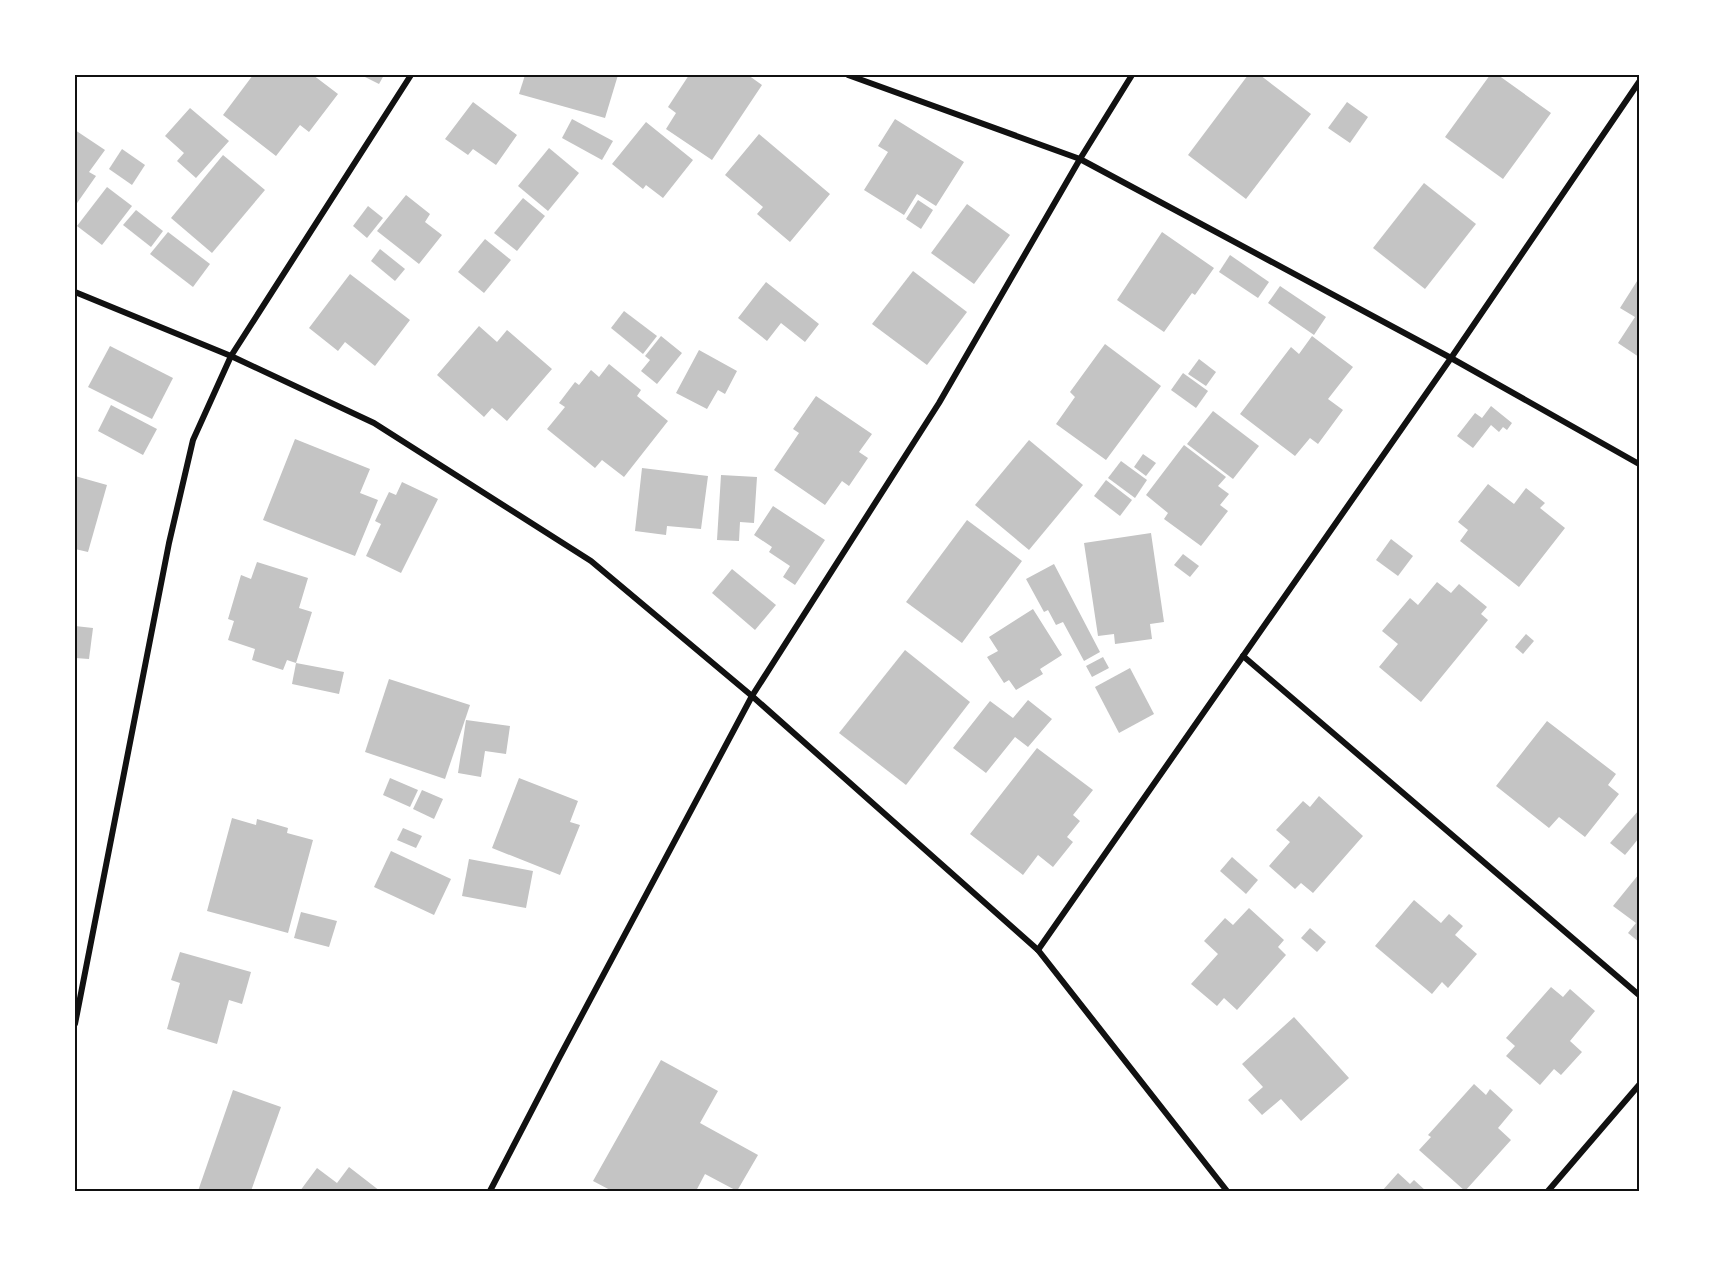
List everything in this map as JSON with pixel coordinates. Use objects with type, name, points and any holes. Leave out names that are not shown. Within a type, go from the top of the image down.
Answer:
[{"type":"street","points":[[75,1024],[170,543],[193,440],[231,356],[411,75]]},
{"type":"street","points":[[848,75],[1080,159],[1451,358],[1639,464]]},
{"type":"street","points":[[490,1191],[564,1047],[752,696],[939,403],[1080,159],[1132,75]]},
{"type":"street","points":[[1038,950],[1451,358],[1639,82]]},
{"type":"street","points":[[75,292],[231,356],[374,423],[591,561],[752,696],[1038,950],[1227,1191]]},
{"type":"street","points":[[1243,656],[1639,995]]},
{"type":"street","points":[[1548,1191],[1639,1085]]},
{"type":"building","points":[[253,75],[313,75],[338,94],[309,132],[300,125],[276,156],[223,115]]},
{"type":"building","points":[[361,75],[384,75],[379,84]]},
{"type":"building","points":[[525,75],[618,75],[605,118],[519,94]]},
{"type":"building","points":[[689,75],[748,75],[762,85],[712,160],[666,129],[676,113],[668,107]]},
{"type":"building","points":[[1248,75],[1260,75],[1311,114],[1246,199],[1188,155]]},
{"type":"building","points":[[1490,75],[1498,75],[1551,113],[1503,179],[1445,137]]},
{"type":"building","points":[[473,102],[517,135],[496,165],[473,149],[468,155],[445,139]]},
{"type":"building","points":[[1347,102],[1368,117],[1350,143],[1328,128]]},
{"type":"building","points":[[190,108],[229,141],[196,178],[177,161],[184,153],[165,136]]},
{"type":"building","points":[[572,119],[613,141],[602,160],[562,138]]},
{"type":"building","points":[[895,119],[964,162],[936,206],[917,194],[904,215],[864,190],[888,152],[878,146]]},
{"type":"building","points":[[646,122],[693,160],[663,198],[646,185],[643,189],[612,164]]},
{"type":"building","points":[[75,130],[105,150],[89,172],[96,176],[75,206]]},
{"type":"building","points":[[759,134],[830,194],[790,242],[757,214],[763,207],[725,175]]},
{"type":"building","points":[[549,148],[579,173],[548,211],[518,186]]},
{"type":"building","points":[[122,149],[145,165],[132,185],[109,169]]},
{"type":"building","points":[[223,155],[265,190],[212,253],[171,218]]},
{"type":"building","points":[[1424,183],[1476,224],[1425,289],[1373,248]]},
{"type":"building","points":[[107,187],[132,206],[102,245],[77,226]]},
{"type":"building","points":[[406,195],[430,214],[425,222],[442,235],[419,264],[377,231]]},
{"type":"building","points":[[523,198],[545,216],[517,251],[494,233]]},
{"type":"building","points":[[918,200],[933,210],[921,229],[906,219]]},
{"type":"building","points":[[967,204],[1010,235],[974,284],[931,253]]},
{"type":"building","points":[[368,206],[383,218],[367,238],[353,226]]},
{"type":"building","points":[[136,210],[163,231],[151,247],[123,225]]},
{"type":"building","points":[[168,232],[210,264],[193,287],[150,254]]},
{"type":"building","points":[[1162,232],[1214,268],[1195,295],[1192,293],[1164,332],[1117,300]]},
{"type":"building","points":[[485,239],[511,260],[484,293],[458,272]]},
{"type":"building","points":[[380,249],[405,269],[395,281],[371,261]]},
{"type":"building","points":[[1230,255],[1269,282],[1258,298],[1219,272]]},
{"type":"building","points":[[913,271],[967,312],[927,365],[872,324]]},
{"type":"building","points":[[350,274],[410,320],[375,366],[345,342],[338,351],[309,328]]},
{"type":"building","points":[[1639,278],[1639,357],[1618,343],[1635,317],[1620,308]]},
{"type":"building","points":[[766,282],[819,324],[805,342],[781,323],[767,341],[738,318]]},
{"type":"building","points":[[1280,286],[1326,317],[1314,335],[1268,303]]},
{"type":"building","points":[[624,311],[657,336],[643,354],[611,328]]},
{"type":"building","points":[[479,326],[497,342],[507,330],[552,369],[507,421],[492,408],[484,417],[437,375]]},
{"type":"building","points":[[661,336],[682,353],[657,384],[641,371],[650,360],[645,356]]},
{"type":"building","points":[[1312,336],[1353,367],[1328,399],[1343,410],[1318,444],[1310,438],[1295,456],[1240,414],[1291,347],[1299,354]]},
{"type":"building","points":[[1105,344],[1161,386],[1106,460],[1056,424],[1075,397],[1070,392]]},
{"type":"building","points":[[110,346],[173,378],[152,419],[88,387]]},
{"type":"building","points":[[699,350],[737,371],[725,394],[718,390],[707,409],[676,393]]},
{"type":"building","points":[[1199,359],[1216,372],[1206,386],[1188,374]]},
{"type":"building","points":[[609,364],[641,390],[637,396],[668,421],[624,477],[602,460],[595,468],[547,429],[565,407],[559,403],[575,382],[579,385],[591,370],[599,377]]},
{"type":"building","points":[[1183,373],[1208,391],[1196,408],[1171,390]]},
{"type":"building","points":[[816,396],[872,434],[859,452],[868,458],[849,486],[842,481],[825,505],[774,470],[799,433],[793,429]]},
{"type":"building","points":[[111,405],[157,429],[143,455],[98,431]]},
{"type":"building","points":[[1491,406],[1512,423],[1507,430],[1503,427],[1499,432],[1491,425],[1473,448],[1457,436],[1475,413],[1482,418]]},
{"type":"building","points":[[1213,411],[1259,446],[1233,479],[1187,444]]},
{"type":"building","points":[[295,439],[370,469],[360,493],[378,500],[355,556],[263,520]]},
{"type":"building","points":[[1029,440],[1083,485],[1029,550],[975,505]]},
{"type":"building","points":[[1184,445],[1226,477],[1218,486],[1229,494],[1220,505],[1228,511],[1201,546],[1164,519],[1168,513],[1146,495]]},
{"type":"building","points":[[1143,454],[1156,463],[1146,476],[1134,467]]},
{"type":"building","points":[[1121,461],[1147,480],[1135,498],[1108,478]]},
{"type":"building","points":[[642,468],[708,476],[701,529],[667,526],[666,535],[635,531]]},
{"type":"building","points":[[721,475],[757,477],[754,523],[740,522],[739,541],[717,540]]},
{"type":"building","points":[[75,476],[107,485],[88,552],[75,549]]},
{"type":"building","points":[[1106,480],[1132,500],[1120,516],[1094,496]]},
{"type":"building","points":[[402,482],[438,499],[401,573],[366,556],[381,524],[375,521],[389,492],[396,495]]},
{"type":"building","points":[[1488,484],[1514,504],[1526,488],[1545,503],[1540,508],[1565,528],[1519,587],[1460,541],[1468,530],[1458,522]]},
{"type":"building","points":[[773,506],[825,540],[795,585],[783,577],[790,566],[769,552],[772,547],[754,535]]},
{"type":"building","points":[[967,520],[1022,561],[962,643],[906,602]]},
{"type":"building","points":[[1151,533],[1164,622],[1150,624],[1152,639],[1115,644],[1114,634],[1098,636],[1084,543]]},
{"type":"building","points":[[1391,539],[1413,556],[1398,576],[1376,560]]},
{"type":"building","points":[[1183,554],[1199,566],[1190,577],[1174,565]]},
{"type":"building","points":[[257,562],[308,578],[299,608],[312,612],[296,663],[287,660],[283,670],[252,660],[255,649],[228,640],[234,621],[228,619],[241,575],[251,579]]},
{"type":"building","points":[[1054,564],[1100,652],[1084,661],[1063,622],[1056,625],[1048,610],[1044,612],[1026,579]]},
{"type":"building","points":[[732,569],[776,605],[755,630],[712,593]]},
{"type":"building","points":[[1437,582],[1451,593],[1459,584],[1487,607],[1481,614],[1488,620],[1421,702],[1379,667],[1398,644],[1382,631],[1410,598],[1418,605]]},
{"type":"building","points":[[1033,609],[1062,655],[1040,669],[1043,674],[1016,690],[1009,680],[1004,683],[987,657],[998,651],[989,637]]},
{"type":"building","points":[[75,626],[93,628],[89,659],[75,658]]},
{"type":"building","points":[[1526,634],[1534,641],[1523,654],[1515,647]]},
{"type":"building","points":[[905,650],[970,702],[906,785],[839,733]]},
{"type":"building","points":[[1103,657],[1109,668],[1092,677],[1086,666]]},
{"type":"building","points":[[296,663],[344,672],[339,694],[292,684]]},
{"type":"building","points":[[1130,668],[1154,714],[1119,733],[1095,687]]},
{"type":"building","points":[[389,679],[470,705],[445,779],[365,752]]},
{"type":"building","points":[[1028,700],[1052,719],[1028,747],[1015,737],[986,773],[953,748],[990,701],[1013,718]]},
{"type":"building","points":[[466,720],[510,726],[506,754],[485,751],[481,777],[458,773]]},
{"type":"building","points":[[1547,721],[1616,774],[1608,785],[1619,794],[1585,837],[1559,817],[1549,828],[1496,786]]},
{"type":"building","points":[[1037,748],[1093,790],[1073,815],[1080,821],[1067,837],[1073,842],[1053,867],[1038,855],[1023,875],[970,834]]},
{"type":"building","points":[[390,778],[418,790],[410,807],[383,795]]},
{"type":"building","points":[[519,778],[578,801],[570,822],[580,825],[560,875],[492,848]]},
{"type":"building","points":[[422,790],[443,799],[434,819],[413,809]]},
{"type":"building","points":[[1319,796],[1363,836],[1313,893],[1301,883],[1295,889],[1269,866],[1290,842],[1276,830],[1303,801],[1310,807]]},
{"type":"building","points":[[1639,810],[1639,838],[1625,855],[1610,843]]},
{"type":"building","points":[[232,818],[256,825],[257,819],[288,828],[287,833],[313,840],[288,933],[207,911]]},
{"type":"building","points":[[403,828],[422,836],[416,848],[397,840]]},
{"type":"building","points":[[391,851],[451,879],[434,915],[374,887]]},
{"type":"building","points":[[1232,857],[1258,880],[1246,894],[1220,871]]},
{"type":"building","points":[[469,859],[533,871],[526,908],[462,896]]},
{"type":"building","points":[[1639,874],[1639,942],[1628,933],[1636,923],[1613,906]]},
{"type":"building","points":[[1414,900],[1441,923],[1449,914],[1463,926],[1455,935],[1477,954],[1448,988],[1442,982],[1432,994],[1375,946]]},
{"type":"building","points":[[1249,908],[1284,940],[1278,947],[1286,955],[1237,1010],[1224,998],[1217,1006],[1191,984],[1218,954],[1204,941],[1225,918],[1233,925]]},
{"type":"building","points":[[301,912],[337,921],[329,947],[294,938]]},
{"type":"building","points":[[1310,928],[1326,942],[1317,952],[1301,938]]},
{"type":"building","points":[[180,952],[251,972],[242,1004],[229,1000],[217,1044],[167,1029],[180,983],[171,980]]},
{"type":"building","points":[[1551,987],[1563,997],[1570,989],[1595,1011],[1570,1041],[1582,1052],[1561,1075],[1554,1069],[1540,1085],[1506,1056],[1515,1046],[1506,1038]]},
{"type":"building","points":[[1294,1017],[1349,1078],[1301,1121],[1281,1099],[1262,1115],[1248,1100],[1263,1087],[1242,1064]]},
{"type":"building","points":[[661,1060],[718,1091],[700,1123],[758,1155],[737,1191],[705,1174],[696,1191],[612,1191],[593,1181]]},
{"type":"building","points":[[1474,1084],[1486,1095],[1490,1089],[1513,1110],[1498,1128],[1511,1140],[1465,1191],[1419,1150],[1431,1137],[1428,1135]]},
{"type":"building","points":[[233,1090],[281,1107],[251,1191],[198,1191]]},
{"type":"building","points":[[349,1167],[380,1191],[300,1191],[317,1168],[337,1183]]},
{"type":"building","points":[[1398,1173],[1410,1184],[1414,1180],[1426,1191],[1382,1191]]}]
